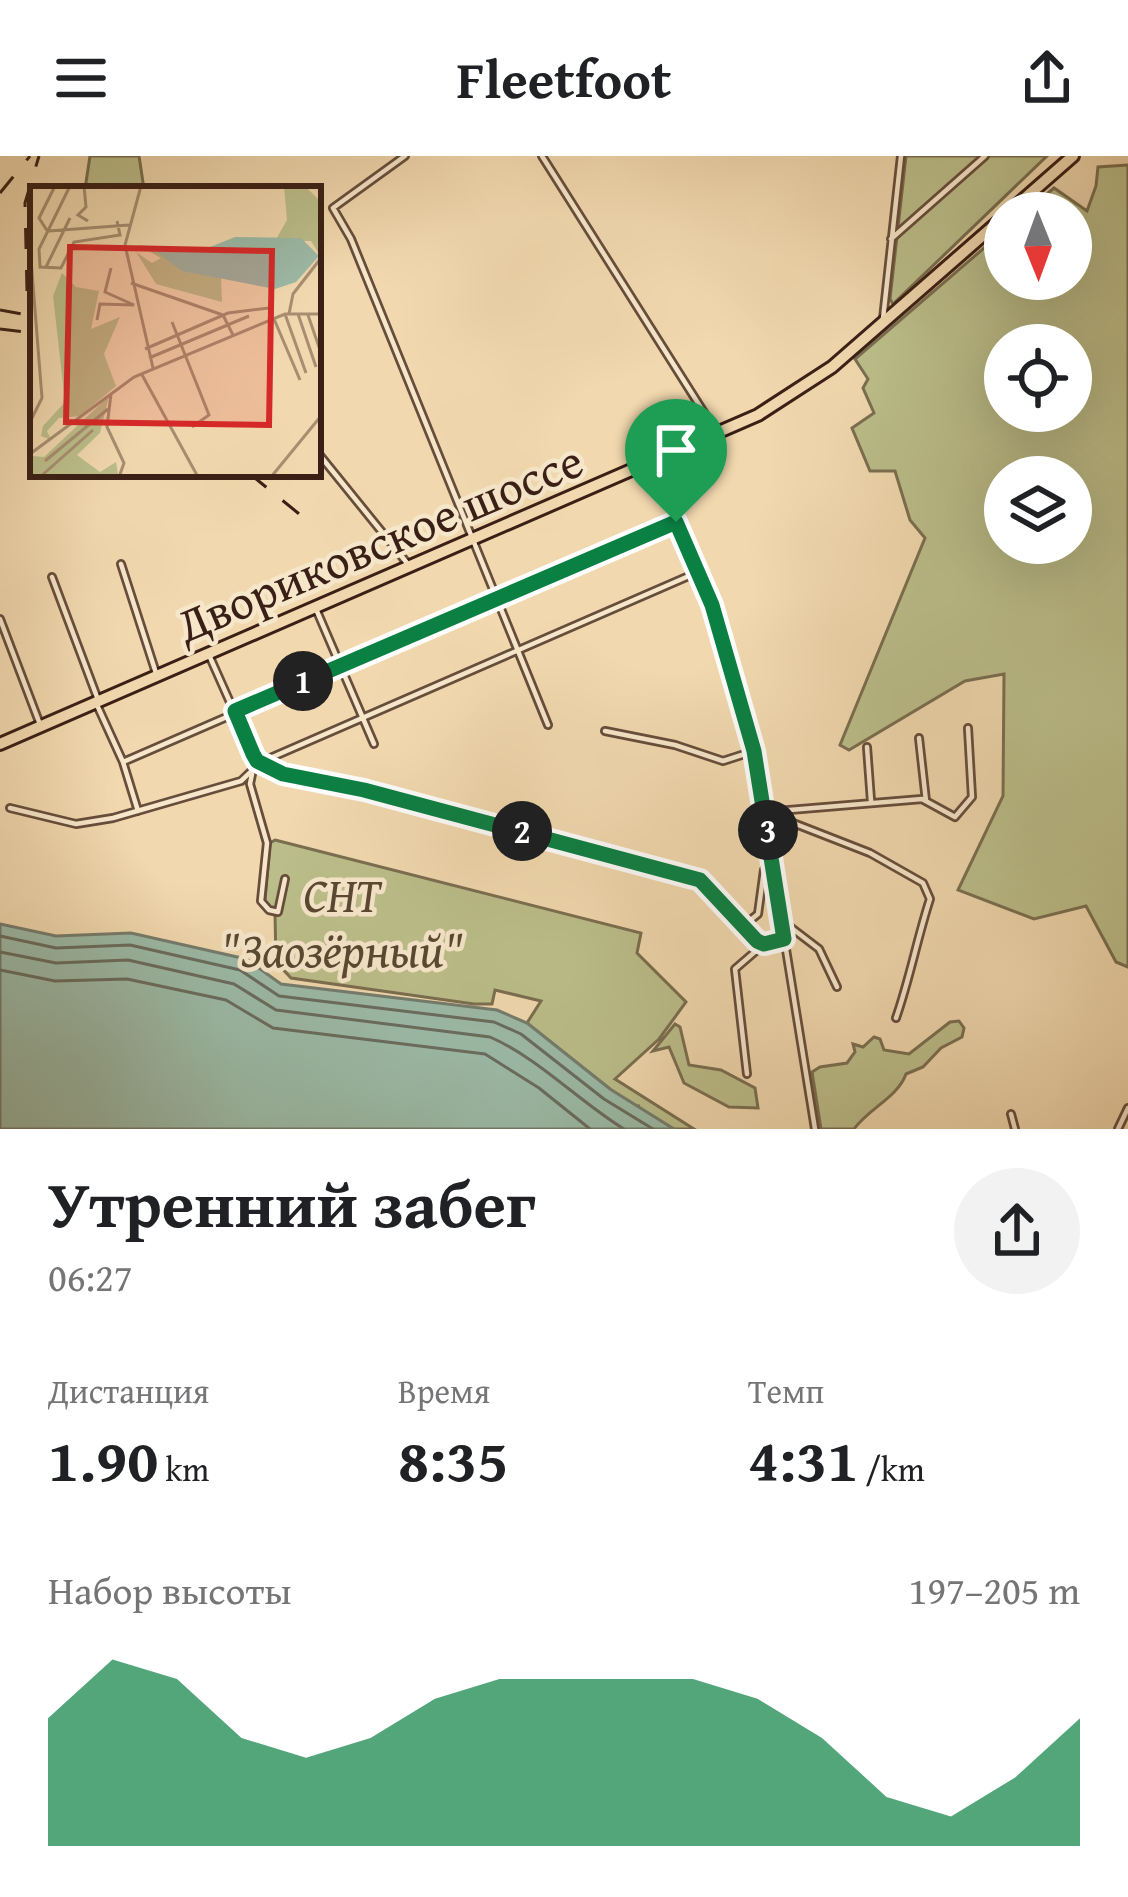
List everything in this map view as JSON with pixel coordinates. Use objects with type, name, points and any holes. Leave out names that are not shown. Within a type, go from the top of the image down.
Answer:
[{"type":"main road","name":"Двориковское шоссе","points":[[1031,192],[1072,156]]},
{"type":"main road","name":"Двориковское шоссе","points":[[0,745],[717,434],[802,389],[984,234]]},
{"type":"street","points":[[405,156],[333,208],[351,239],[548,725]]},
{"type":"street","points":[[542,156],[717,434]]},
{"type":"street","points":[[882,325],[901,156]]},
{"type":"street","points":[[890,239],[985,156]]},
{"type":"street","points":[[321,457],[410,568]]},
{"type":"street","points":[[652,463],[712,605],[754,751],[815,1129]]},
{"type":"street","points":[[123,762],[676,522]]},
{"type":"street","points":[[122,564],[157,677]]},
{"type":"street","points":[[10,808],[76,824],[138,812],[241,781],[261,762],[698,572]]},
{"type":"street","points":[[52,578],[138,812]]},
{"type":"street","points":[[316,609],[374,744]]},
{"type":"street","points":[[0,619],[41,727]]},
{"type":"street","points":[[209,655],[253,754],[283,774],[364,790],[700,880],[764,944]]},
{"type":"street","points":[[765,812],[926,801],[955,817],[972,796],[968,728]]},
{"type":"street","points":[[605,731],[675,745],[723,761],[754,751]]},
{"type":"street","points":[[920,737],[926,801]]},
{"type":"street","points":[[867,747],[871,803]]},
{"type":"street","points":[[252,774],[250,784],[267,844],[261,901],[268,910],[278,912],[285,879]]},
{"type":"street","points":[[765,812],[870,853],[923,883],[930,899],[896,1018]]},
{"type":"street","points":[[743,927],[758,914],[764,870],[772,859]]},
{"type":"street","points":[[781,920],[819,949],[837,987]]},
{"type":"street","points":[[747,1074],[736,969],[764,944],[784,939]]},
{"type":"street","points":[[1118,1129],[1128,1108]]},
{"type":"street","points":[[1012,1114],[1015,1129]]},
{"type":"green space","points":[[90,156],[139,156],[144,186],[85,186]]},
{"type":"green space","points":[[906,156],[1047,156],[1010,192],[984,192],[984,217],[893,304]]},
{"type":"green space","points":[[1128,165],[1128,967],[1116,962],[1086,906],[1034,919],[958,890],[1003,796],[1004,674],[965,681],[849,750],[840,745],[925,538],[910,520],[895,471],[870,471],[852,428],[874,413],[863,388],[868,379],[855,359],[984,248],[984,300],[1092,300],[1092,197],[1098,167]]},
{"type":"green space","name":"СНТ \"Заозёрный\"","points":[[275,840],[641,933],[637,953],[686,1002],[659,1039],[615,1079],[694,1129],[629,1129],[638,1106],[612,1107],[610,1089],[527,1023],[541,1001],[495,990],[492,1004],[474,1004],[291,978],[276,962],[275,914],[265,900],[270,843]]},
{"type":"green space","points":[[959,1021],[964,1028],[962,1037],[906,1074],[854,1129],[821,1129],[812,1072],[847,1063],[855,1052],[853,1044],[863,1047],[874,1037],[884,1050],[909,1054],[950,1022]]},
{"type":"green space","points":[[675,1024],[680,1027],[689,1065],[721,1070],[755,1088],[758,1108],[729,1107],[684,1083],[669,1047],[653,1051]]},
{"type":"water","points":[[0,924],[56,936],[131,933],[246,959],[281,984],[497,1010],[527,1023],[610,1089],[674,1129],[0,1129]]},
{"type":"railway","points":[[0,193],[30,156]]},
{"type":"railway","points":[[30,186],[39,156]]},
{"type":"railway","points":[[27,291],[25,203],[30,186]]},
{"type":"railway","points":[[0,310],[30,315]]},
{"type":"railway","points":[[0,329],[30,333]]},
{"type":"railway","points":[[254,477],[314,526]]},
{"type":"route","points":[[676,522],[712,605],[754,751],[784,939],[757,941],[700,880],[364,790],[283,774],[257,761],[253,754],[235,711],[676,522]]}]
